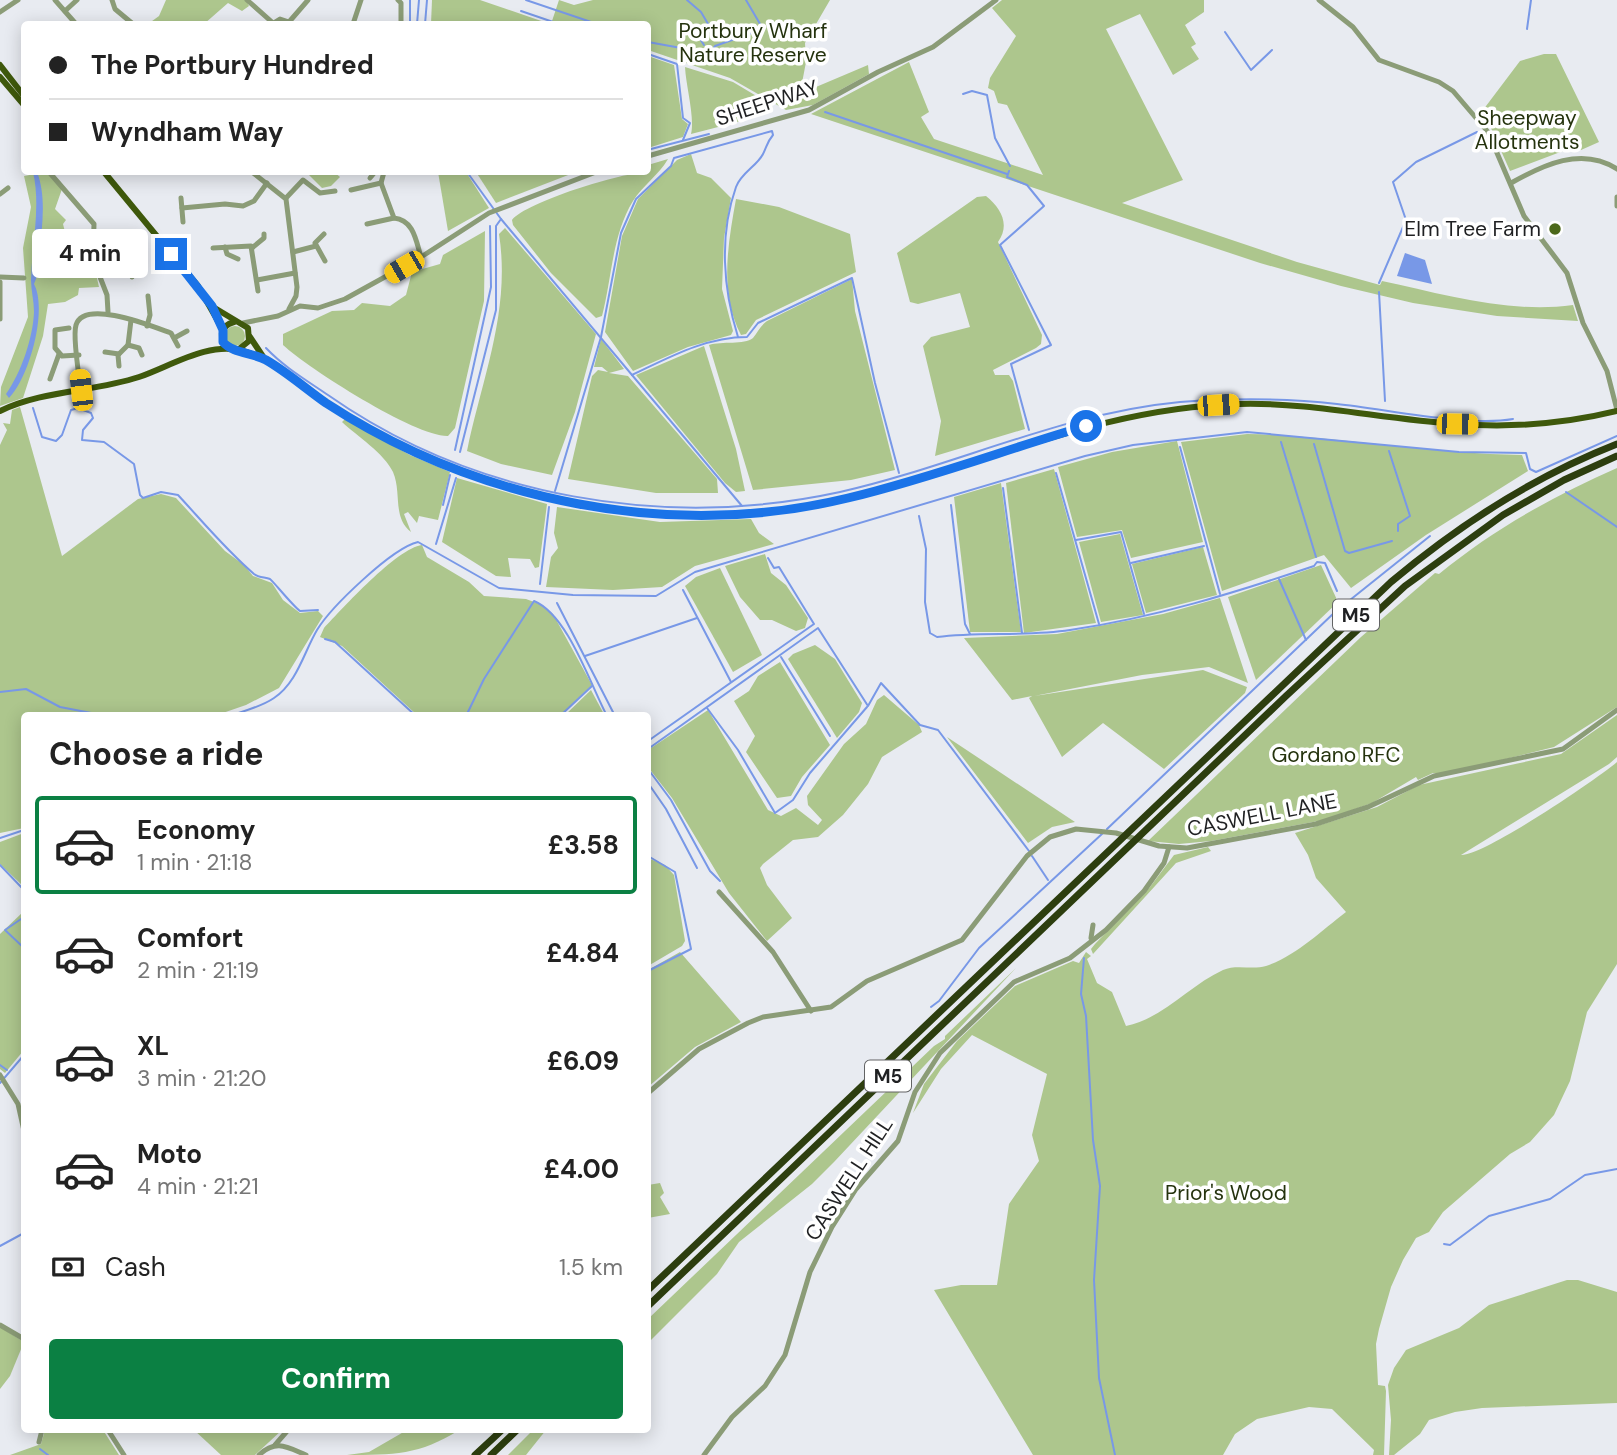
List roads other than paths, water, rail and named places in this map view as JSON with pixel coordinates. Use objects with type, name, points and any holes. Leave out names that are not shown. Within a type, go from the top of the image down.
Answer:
[{"type":"highway","name":"M5","points":[[651,1287],[1321,646],[1419,559],[1534,483],[1617,444]]},
{"type":"highway","name":"M5","points":[[651,1303],[1329,655],[1422,572],[1522,503],[1617,456]]},
{"type":"highway","points":[[475,1455],[499,1433]]},
{"type":"highway","points":[[491,1455],[514,1433]]},
{"type":"main road","points":[[0,65],[21,92]]},
{"type":"main road","points":[[0,77],[21,102]]},
{"type":"main road","points":[[106,175],[212,306],[223,330],[221,338],[210,351]]},
{"type":"main road","points":[[212,306],[243,323],[265,360]]},
{"type":"main road","points":[[223,330],[235,321]]},
{"type":"main road","points":[[239,349],[246,345],[250,335]]},
{"type":"main road","points":[[221,338],[230,349]]},
{"type":"main road","points":[[0,411],[14,405],[122,382],[210,351],[239,349],[265,360],[343,414],[393,442],[469,475],[557,500],[613,510],[669,514],[746,513],[849,498],[1086,426],[1146,413],[1195,407],[1240,404],[1297,406],[1457,424],[1525,426],[1562,423],[1617,411]]},
{"type":"street","points":[[0,12],[18,0]]},
{"type":"street","points":[[55,0],[73,21]]},
{"type":"street","points":[[65,11],[77,0]]},
{"type":"street","points":[[112,0],[115,9],[130,21]]},
{"type":"street","points":[[247,0],[270,21]]},
{"type":"street","points":[[292,21],[308,0]]},
{"type":"street","points":[[354,21],[361,0]]},
{"type":"street","points":[[398,0],[401,4],[401,21]]},
{"type":"street","name":"SHEEPWAY","points":[[651,155],[809,110],[878,72],[933,47],[996,0]]},
{"type":"street","points":[[1319,0],[1353,27],[1379,60],[1439,82],[1453,92],[1488,132],[1524,216],[1567,273],[1583,323],[1606,369],[1617,411]]},
{"type":"street","points":[[1511,183],[1563,159],[1586,159],[1617,169]]},
{"type":"street","points":[[52,175],[79,202],[94,224],[93,255],[107,297],[108,312]]},
{"type":"street","points":[[256,175],[286,198],[296,296],[289,309]]},
{"type":"street","points":[[182,208],[225,204],[243,206],[254,201],[267,175]]},
{"type":"street","points":[[377,175],[394,218]]},
{"type":"street","points":[[243,323],[278,316],[300,306],[318,308],[345,299],[421,257],[495,211],[588,175]]},
{"type":"street","points":[[286,198],[302,180],[321,193],[335,191]]},
{"type":"street","points":[[351,190],[381,183]]},
{"type":"street","points":[[307,194],[314,187]]},
{"type":"street","points":[[1617,197],[1617,206]]},
{"type":"street","points":[[181,198],[183,222]]},
{"type":"street","points":[[367,224],[374,220],[394,218],[410,226],[421,257]]},
{"type":"street","points":[[252,248],[264,238],[264,234]]},
{"type":"street","points":[[324,234],[316,239],[316,246],[327,258]]},
{"type":"street","points":[[213,248],[247,244],[252,248],[258,291]]},
{"type":"street","points":[[293,252],[316,246]]},
{"type":"street","points":[[225,247],[227,254],[238,259]]},
{"type":"street","points":[[93,255],[119,256],[130,267],[132,277]]},
{"type":"street","points":[[130,267],[145,267]]},
{"type":"street","points":[[257,280],[295,272]]},
{"type":"street","points":[[0,319],[0,280],[24,278]]},
{"type":"street","points":[[147,326],[150,315],[148,296]]},
{"type":"street","points":[[81,390],[76,323],[108,312],[170,332],[176,337],[178,346]]},
{"type":"street","points":[[250,335],[254,324],[263,318]]},
{"type":"street","points":[[119,366],[119,354],[128,345],[131,320]]},
{"type":"street","points":[[50,379],[59,354],[53,341],[55,326],[69,328]]},
{"type":"street","points":[[176,337],[187,331]]},
{"type":"street","points":[[128,345],[139,348],[142,355]]},
{"type":"street","points":[[105,352],[119,354]]},
{"type":"street","points":[[59,354],[79,355]]},
{"type":"street","name":"CASWELL LANE","points":[[651,1090],[699,1049],[740,1027],[762,1017],[831,1007],[867,981],[962,940],[1038,844],[1062,831],[1091,830],[1169,847],[1187,848],[1316,824],[1368,807],[1434,776],[1558,750],[1617,709]]},
{"type":"street","name":"CASWELL HILL","points":[[704,1455],[732,1417],[765,1386],[785,1355],[810,1272],[832,1227],[856,1189],[898,1141],[915,1092],[940,1053],[1014,982],[1070,958],[1101,935],[1144,891],[1164,863],[1169,847]]},
{"type":"street","points":[[719,892],[773,952],[811,1011]]},
{"type":"street","points":[[1091,938],[1093,927],[1101,935]]},
{"type":"street","points":[[1,1077],[18,1104],[21,1118]]},
{"type":"street","points":[[0,1325],[21,1337]]},
{"type":"street","points":[[39,1442],[41,1433]]},
{"type":"street","points":[[110,1433],[124,1455]]},
{"type":"street","points":[[259,1455],[275,1445],[285,1433]]},
{"type":"street","points":[[275,1445],[285,1445],[306,1455]]},
{"type":"water","points":[[33,175],[38,175],[43,209],[38,274],[34,284],[38,296],[38,326],[23,375],[9,398],[6,394],[21,366],[33,322],[31,280]]},
{"type":"water","points":[[1405,253],[1425,260],[1432,284],[1397,276]]},
{"type":"waterway","points":[[410,0],[410,21]]},
{"type":"waterway","points":[[417,21],[419,0]]},
{"type":"waterway","points":[[425,21],[427,0]]},
{"type":"waterway","points":[[526,0],[588,21]]},
{"type":"waterway","points":[[687,0],[701,12],[717,39]]},
{"type":"waterway","points":[[723,64],[711,52],[715,46],[763,29],[746,0]]},
{"type":"waterway","points":[[1527,29],[1531,0]]},
{"type":"waterway","points":[[521,11],[550,21]]},
{"type":"waterway","points":[[691,25],[704,45]]},
{"type":"waterway","points":[[1225,32],[1251,70],[1272,50]]},
{"type":"waterway","points":[[651,43],[703,52]]},
{"type":"waterway","points":[[651,55],[677,64],[683,118],[690,123],[683,140]]},
{"type":"waterway","points":[[963,94],[972,91],[987,95],[995,138],[1010,166]]},
{"type":"waterway","points":[[825,112],[1007,174]]},
{"type":"waterway","points":[[555,491],[601,337],[621,233],[636,199],[671,166],[674,158],[772,131],[773,135],[763,154],[738,182],[727,224],[726,281],[738,337]]},
{"type":"waterway","points":[[1379,283],[1406,220],[1393,182],[1416,162],[1477,132]]},
{"type":"waterway","points":[[651,149],[709,134]]},
{"type":"waterway","points":[[1009,171],[1007,177],[1027,185],[1044,206],[1000,245],[1051,345],[1011,364],[1029,430]]},
{"type":"waterway","points":[[469,175],[501,219],[742,506]]},
{"type":"waterway","points":[[460,452],[496,310],[496,226],[501,219]]},
{"type":"waterway","points":[[455,450],[491,287],[490,226]]},
{"type":"waterway","points":[[632,375],[702,345],[747,337],[758,323],[852,278],[875,383],[899,473]]},
{"type":"waterway","points":[[1379,292],[1385,401]]},
{"type":"waterway","points":[[266,348],[303,379],[328,395],[385,430],[445,459],[508,481],[574,496],[640,505],[707,507],[774,503],[840,492],[925,469],[1051,428],[1136,408],[1180,402],[1239,399],[1298,401],[1473,421],[1513,419]]},
{"type":"waterway","points":[[33,408],[42,437],[56,441],[62,435],[71,410],[78,408],[91,413],[93,418],[83,430],[82,440],[104,442],[134,464],[140,495],[143,498],[161,492],[178,495],[224,546],[254,574],[270,579],[300,611],[318,610]]},
{"type":"waterway","points":[[240,712],[264,704],[282,692],[294,676],[317,630],[335,607],[378,566],[418,542],[499,588],[573,595],[656,596],[695,572],[1085,456],[1133,445],[1247,432],[1459,452],[1526,453],[1530,469],[1536,472],[1617,436]]},
{"type":"waterway","points":[[1281,442],[1316,557]]},
{"type":"waterway","points":[[1314,444],[1345,551],[1349,553],[1392,541]]},
{"type":"waterway","points":[[1180,447],[1220,594]]},
{"type":"waterway","points":[[1389,451],[1410,516],[1398,524],[1398,531]]},
{"type":"waterway","points":[[1056,473],[1099,624]]},
{"type":"waterway","points":[[443,505],[450,475]]},
{"type":"waterway","points":[[436,544],[456,478]]},
{"type":"waterway","points":[[1003,488],[1022,633]]},
{"type":"waterway","points":[[1566,492],[1617,527]]},
{"type":"waterway","points":[[951,505],[965,624],[970,634]]},
{"type":"waterway","points":[[540,584],[549,507]]},
{"type":"waterway","points":[[919,516],[926,549],[925,602],[930,633],[937,637],[1053,632],[1101,625],[1224,595],[1314,566],[1317,562],[1325,563],[1337,591]]},
{"type":"waterway","points":[[1076,540],[1121,532],[1144,614]]},
{"type":"waterway","points":[[1107,829],[1335,612],[1430,536]]},
{"type":"waterway","points":[[1131,563],[1204,546]]},
{"type":"waterway","points":[[651,739],[814,624],[779,567],[774,568],[768,558]]},
{"type":"waterway","points":[[1279,579],[1306,640]]},
{"type":"waterway","points":[[683,590],[731,682]]},
{"type":"waterway","points":[[468,712],[484,679],[534,601],[546,609],[568,635],[605,712]]},
{"type":"waterway","points":[[557,603],[613,712]]},
{"type":"waterway","points":[[585,656],[697,618]]},
{"type":"waterway","points":[[651,747],[818,628],[868,706],[881,683],[920,725],[938,730],[1029,851]]},
{"type":"waterway","points":[[325,639],[335,642],[412,712]]},
{"type":"waterway","points":[[781,657],[830,736]]},
{"type":"waterway","points":[[564,712],[592,686]]},
{"type":"waterway","points":[[0,692],[26,689],[60,707],[86,712]]},
{"type":"waterway","points":[[707,708],[738,750],[775,813],[793,800],[810,773],[867,707]]},
{"type":"waterway","points":[[651,773],[671,800],[710,871],[720,881]]},
{"type":"waterway","points":[[651,787],[666,809],[697,868]]},
{"type":"waterway","points":[[0,838],[21,831]]},
{"type":"waterway","points":[[931,1007],[939,1001],[979,948],[1103,833]]},
{"type":"waterway","points":[[1032,856],[1048,880]]},
{"type":"waterway","points":[[651,858],[675,872],[691,949],[651,969]]},
{"type":"waterway","points":[[0,865],[21,887]]},
{"type":"waterway","points":[[21,919],[5,930],[21,945]]},
{"type":"waterway","points":[[1084,958],[1081,994],[1086,1016],[1093,1140],[1100,1186],[1094,1280],[1099,1378],[1115,1455]]},
{"type":"waterway","points":[[0,1083],[21,1058]]},
{"type":"waterway","points":[[0,1065],[7,1070]]},
{"type":"waterway","points":[[1444,1244],[1450,1245],[1489,1216],[1550,1199],[1585,1175],[1617,1169]]},
{"type":"waterway","points":[[0,1246],[21,1235]]},
{"type":"waterway","points":[[40,1449],[48,1455]]},
{"type":"place","name":"Elm Tree Farm","points":[[1555,229]]},
{"type":"park label","name":"Portbury Wharf Nature Reserve","points":[[753,43]]},
{"type":"park label","name":"Sheepway Allotments","points":[[1527,130]]},
{"type":"park label","name":"Gordano RFC","points":[[1336,755]]},
{"type":"park label","name":"Prior's Wood","points":[[1226,1193]]}]
